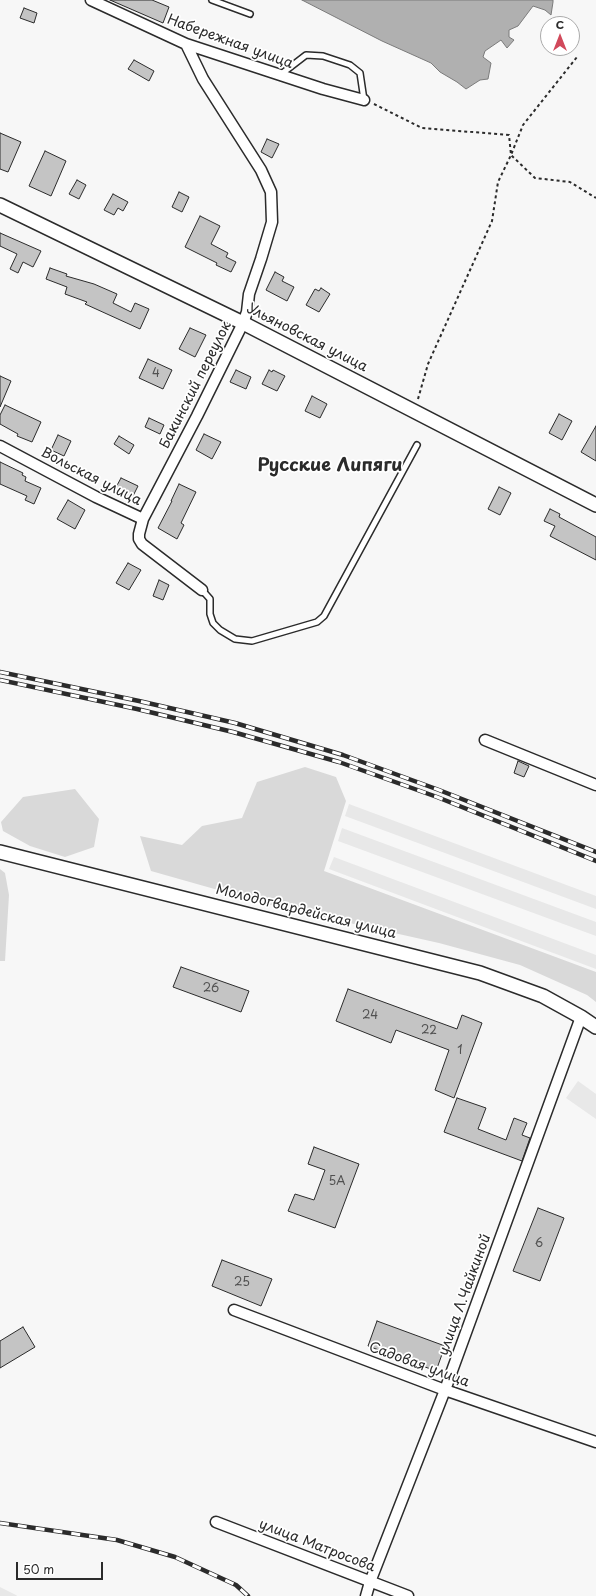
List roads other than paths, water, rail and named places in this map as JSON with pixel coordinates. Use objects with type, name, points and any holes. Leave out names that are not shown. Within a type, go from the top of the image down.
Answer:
[{"type":"street","name":"Набережная улица","points":[[91,0],[186,44],[323,89],[364,100]]},
{"type":"street","name":"Бакинский переулок","points":[[143,519],[197,416],[243,323],[247,312],[249,294],[272,222],[271,192],[261,170],[203,79],[186,44]]},
{"type":"street","name":"Ульяновская улица","points":[[0,205],[243,323],[596,505]]},
{"type":"street","name":"Вольская улица","points":[[0,446],[96,497],[143,519],[139,534],[139,539],[142,544],[202,590]]},
{"type":"street","points":[[485,740],[596,785]]},
{"type":"street","name":"Молодогвардейская улица","points":[[0,852],[480,973],[543,996],[596,1027]]},
{"type":"street","name":"улица Л.Чайкиной","points":[[366,1596],[370,1582],[445,1390],[581,1017]]},
{"type":"street","name":"Садовая улица","points":[[234,1310],[445,1390],[596,1442]]},
{"type":"street","name":"улица Матросова","points":[[216,1522],[408,1596]]},
{"type":"lane","points":[[212,0],[250,14]]},
{"type":"lane","points":[[280,75],[306,55],[322,56],[350,65],[360,73],[364,100]]},
{"type":"lane","points":[[202,590],[210,599],[210,614],[213,623],[220,630],[235,639],[252,641],[317,622],[324,616],[417,445]]},
{"type":"railway","points":[[0,672],[235,723],[343,755],[439,790],[596,852]]},
{"type":"railway","points":[[0,680],[137,709],[233,732],[339,762],[437,797],[596,861]]},
{"type":"railway","points":[[0,1523],[117,1540],[175,1557],[236,1585],[248,1596]]},
{"type":"district","name":"Русские Липяги","points":[[330,466]]}]
